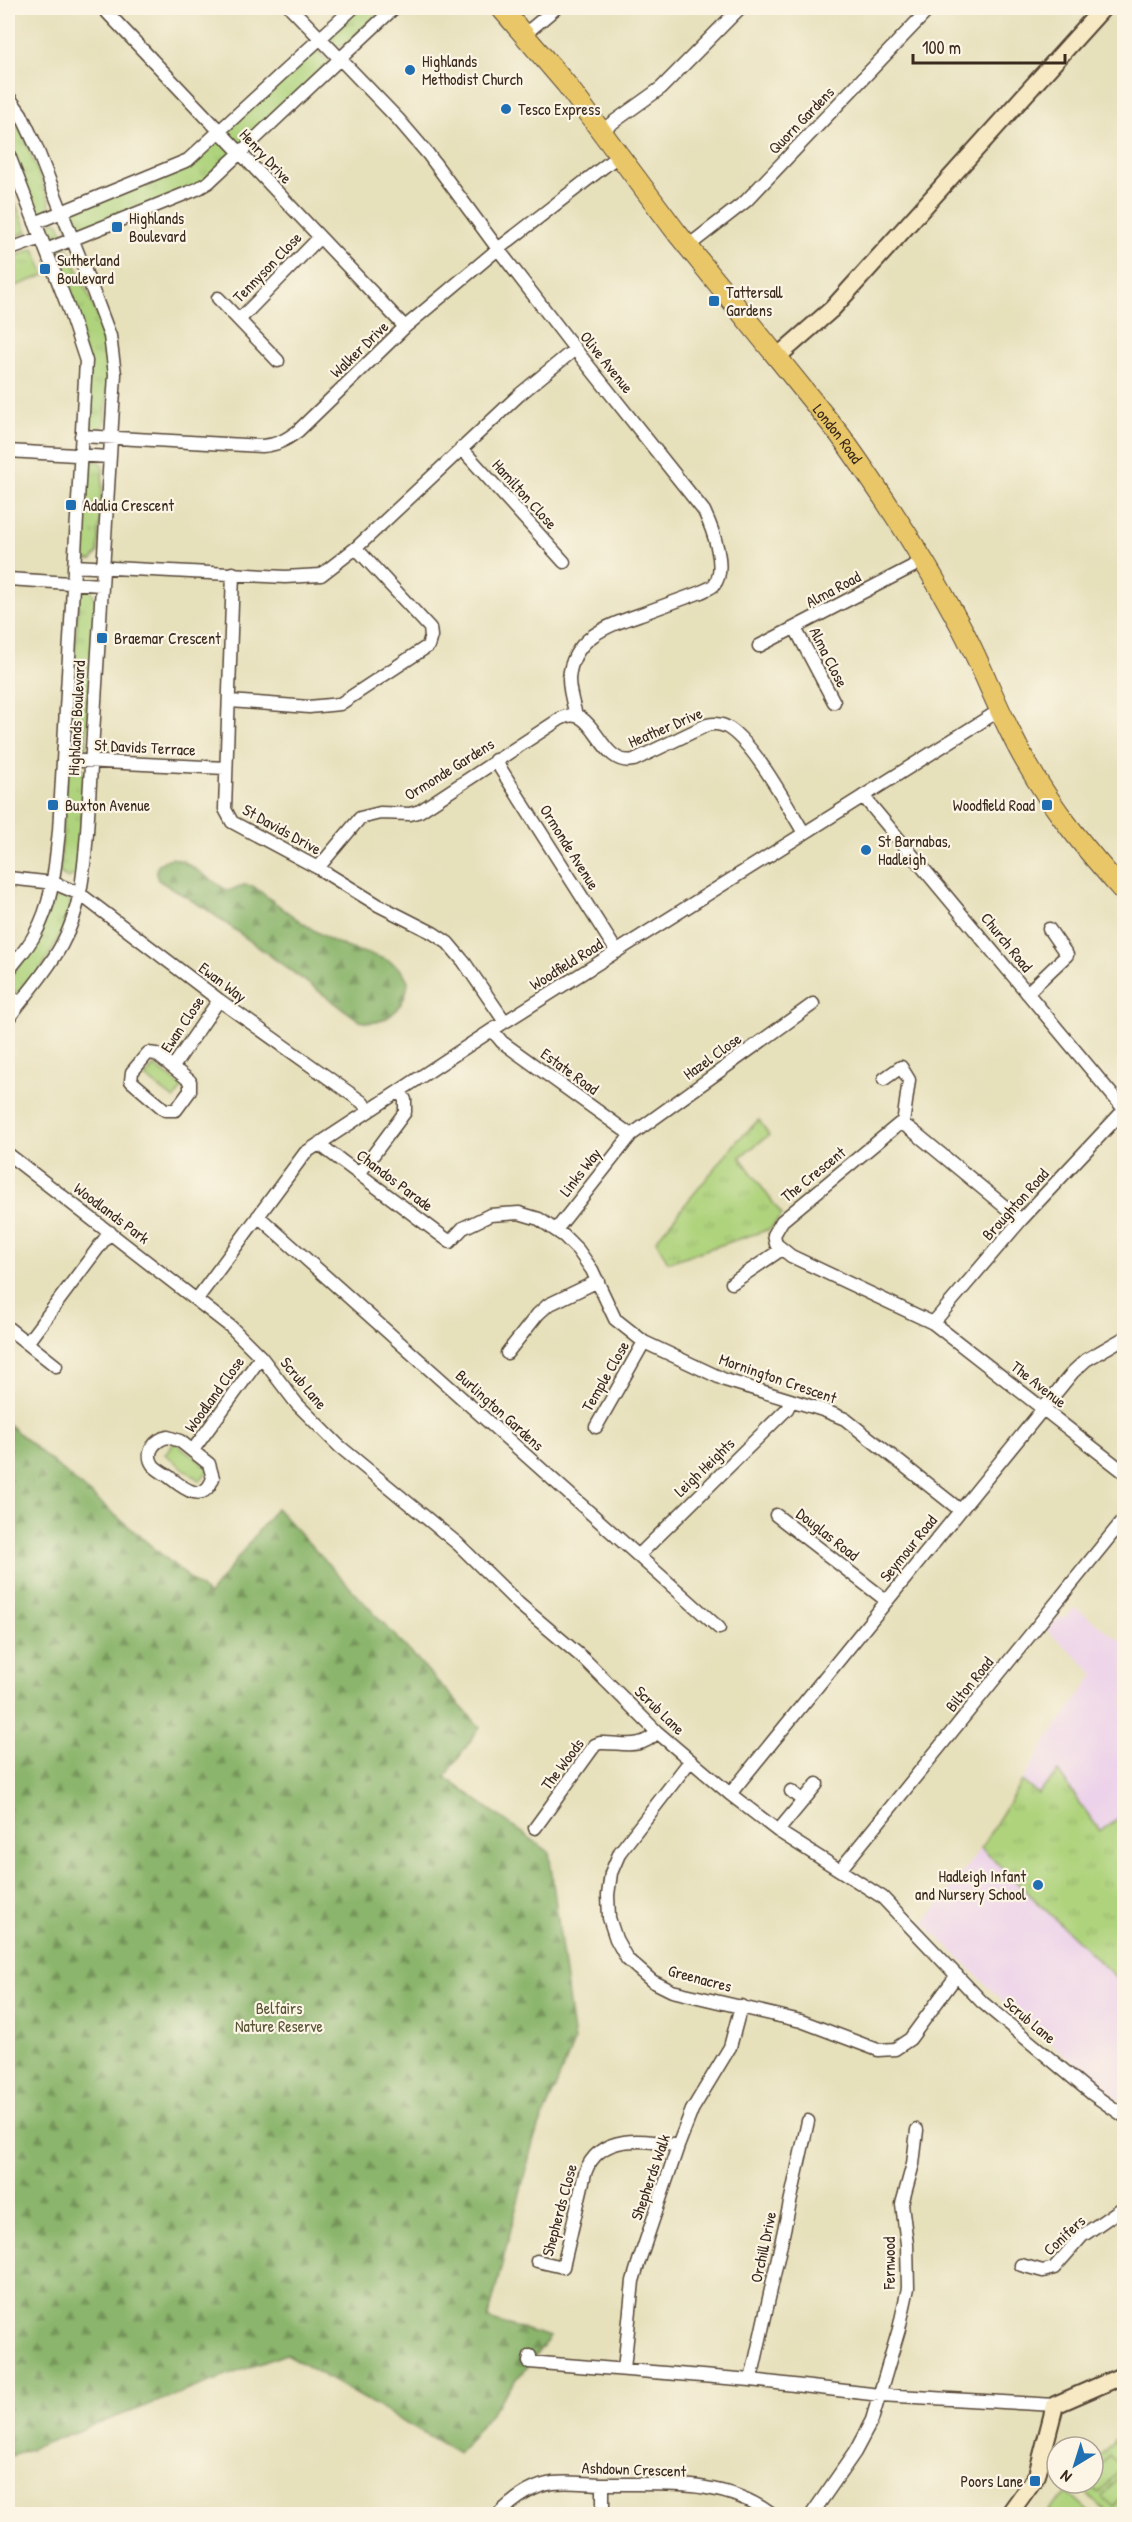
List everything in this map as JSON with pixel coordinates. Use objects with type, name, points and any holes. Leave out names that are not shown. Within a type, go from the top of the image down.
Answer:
[{"type":"main road","name":"London Road","points":[[501,8],[525,34],[687,247],[857,459],[923,561],[961,626],[1025,761],[1059,815],[1125,892]]},
{"type":"street","name":"Henry Drive","points":[[104,8],[405,327]]},
{"type":"street","name":"Olive Avenue","points":[[291,8],[423,147],[574,349],[704,511],[718,555],[717,578],[714,585],[606,626],[584,642],[575,657],[569,680],[576,716]]},
{"type":"street","points":[[35,223],[188,160],[353,8]]},
{"type":"street","points":[[46,250],[197,189],[220,173],[394,8]]},
{"type":"street","points":[[525,34],[556,8]]},
{"type":"street","points":[[601,131],[661,88],[740,8]]},
{"type":"street","name":"Quorn Gardens","points":[[687,247],[746,201],[930,8]]},
{"type":"street","points":[[777,357],[831,309],[1103,8]]},
{"type":"street","name":"Highlands Boulevard","points":[[8,96],[24,121],[73,238],[110,336],[115,374],[87,832],[80,894],[62,945],[8,1019]]},
{"type":"street","name":"Highlands Boulevard","points":[[8,153],[79,335],[86,362],[54,883],[42,920],[34,936],[8,971]]},
{"type":"street","name":"Walker Drive","points":[[81,436],[273,445],[286,440],[405,327],[498,249],[619,155]]},
{"type":"street","points":[[8,250],[40,238]]},
{"type":"street","name":"Tennyson Close","points":[[238,320],[319,238]]},
{"type":"street","name":"Tennyson Close","points":[[218,298],[278,361]]},
{"type":"street","points":[[74,566],[312,578],[329,571],[519,394],[574,349]]},
{"type":"street","name":"Hamilton Close","points":[[461,448],[564,562]]},
{"type":"street","points":[[8,451],[109,457]]},
{"type":"street","points":[[230,701],[309,707],[340,704],[428,646],[431,639],[429,628],[356,548]]},
{"type":"street","name":"Alma Road","points":[[759,646],[923,561]]},
{"type":"street","name":"St Davids Drive","points":[[233,573],[230,701],[225,768],[225,808],[232,822],[318,868],[366,898],[434,933],[447,943],[464,962],[505,1022]]},
{"type":"street","points":[[8,579],[101,585]]},
{"type":"street","name":"Alma Close","points":[[795,627],[834,702]]},
{"type":"street","name":"Woodfield Road","points":[[196,1299],[305,1153],[492,1030],[1000,710]]},
{"type":"street","name":"Ormonde Gardens","points":[[318,868],[360,818],[381,813],[410,814],[420,811],[565,716],[576,716]]},
{"type":"street","name":"Heather Drive","points":[[576,716],[589,724],[614,757],[626,761],[634,760],[707,725],[717,724],[727,727],[762,766],[804,833]]},
{"type":"street","name":"St Davids Terrace","points":[[63,760],[225,768]]},
{"type":"street","name":"Ormonde Avenue","points":[[495,760],[617,952]]},
{"type":"street","name":"Church Road","points":[[862,796],[1125,1109]]},
{"type":"street","points":[[8,878],[54,883]]},
{"type":"street","name":"Ewan Way","points":[[54,883],[80,894],[219,1000],[362,1102],[369,1111]]},
{"type":"street","points":[[1027,993],[1067,955],[1049,929]]},
{"type":"street","points":[[8,994],[19,1003]]},
{"type":"street","name":"Ewan Close","points":[[173,1067],[219,1000]]},
{"type":"street","name":"Hazel Close","points":[[631,1135],[813,1004]]},
{"type":"street","name":"Estate Road","points":[[492,1030],[502,1042],[631,1135]]},
{"type":"street","name":"Ewan Close","points":[[148,1053],[156,1054],[173,1067],[190,1081],[191,1086],[190,1091],[176,1110],[165,1110],[131,1081],[132,1072],[148,1053]]},
{"type":"street","points":[[884,1079],[901,1067],[909,1080],[903,1124],[1021,1220]]},
{"type":"street","points":[[359,1174],[405,1112],[405,1100],[400,1091]]},
{"type":"street","name":"Broughton Road","points":[[933,1323],[1021,1220],[1125,1109]]},
{"type":"street","name":"The Crescent","points":[[782,1249],[776,1244],[774,1235],[782,1221],[898,1124],[903,1124]]},
{"type":"street","name":"Links Way","points":[[556,1230],[631,1135]]},
{"type":"street","name":"Chandos Parade","points":[[319,1144],[450,1242]]},
{"type":"street","name":"Woodlands Park","points":[[8,1154],[196,1299]]},
{"type":"street","name":"Mornington Crescent","points":[[450,1242],[471,1222],[499,1213],[529,1215],[556,1230],[578,1250],[598,1281],[615,1319],[644,1342],[733,1383],[823,1410],[845,1419],[960,1510]]},
{"type":"street","name":"Burlington Gardens","points":[[258,1216],[719,1628]]},
{"type":"street","points":[[27,1343],[110,1232]]},
{"type":"street","points":[[732,1283],[782,1249],[790,1256],[933,1323]]},
{"type":"street","points":[[507,1353],[548,1305],[598,1281]]},
{"type":"street","name":"Scrub Lane","points":[[196,1299],[231,1327],[261,1357],[297,1404],[339,1446],[458,1544],[519,1604],[584,1659],[657,1732],[778,1831],[882,1897],[991,2010],[1091,2093],[1125,2116]]},
{"type":"street","name":"The Avenue","points":[[933,1323],[1125,1472]]},
{"type":"street","points":[[8,1328],[56,1366]]},
{"type":"street","name":"Seymour Road","points":[[730,1794],[1043,1408],[1086,1360],[1125,1338]]},
{"type":"street","name":"Temple Close","points":[[596,1426],[644,1342]]},
{"type":"street","name":"Woodland Close","points":[[193,1450],[261,1357]]},
{"type":"street","name":"Leigh Heights","points":[[638,1556],[788,1409],[791,1401]]},
{"type":"street","name":"Woodland Close","points":[[168,1437],[180,1441],[193,1450],[209,1464],[213,1473],[208,1487],[196,1493],[188,1491],[153,1465],[150,1457],[151,1449],[156,1442],[168,1437]]},
{"type":"street","name":"Douglas Road","points":[[776,1515],[887,1601]]},
{"type":"street","name":"Bilton Road","points":[[840,1870],[1125,1519]]},
{"type":"street","name":"The Woods","points":[[535,1828],[595,1745],[600,1743],[630,1746],[644,1744],[657,1732]]},
{"type":"street","name":"Greenacres","points":[[690,1761],[615,1863],[608,1895],[612,1929],[627,1959],[652,1981],[672,1991],[801,2021],[873,2048],[889,2051],[901,2047],[910,2039],[957,1975]]},
{"type":"street","points":[[778,1831],[817,1784]]},
{"type":"street","points":[[791,1791],[803,1801]]},
{"type":"street","name":"Shepherds Walk","points":[[624,2369],[633,2281],[692,2110],[730,2047],[741,2006]]},
{"type":"street","name":"Orchill Drive","points":[[751,2380],[808,2121]]},
{"type":"street","name":"Fernwood","points":[[812,2514],[865,2435],[880,2395],[908,2288],[907,2244],[902,2204],[913,2164],[917,2130]]},
{"type":"street","name":"Shepherds Close","points":[[537,2261],[563,2267],[585,2173],[590,2161],[598,2152],[609,2145],[631,2141],[655,2141],[678,2146]]},
{"type":"street","name":"Conifers","points":[[1022,2265],[1043,2271],[1054,2268],[1083,2236],[1125,2207]]},
{"type":"street","points":[[531,2356],[529,2362],[751,2380],[880,2395],[1055,2405],[1125,2375]]},
{"type":"street","points":[[1009,2514],[1037,2475],[1055,2405]]},
{"type":"street","name":"Ashdown Crescent","points":[[499,2514],[513,2500],[530,2490],[553,2483],[686,2486],[734,2494],[751,2500],[771,2514]]},
{"type":"street","points":[[603,2484],[603,2514]]},
{"type":"shaded area","name":"Hadleigh Infant and Nursery School","points":[[1075,1607],[1117,1639],[1124,1641],[1124,2104],[1019,2017],[924,1923],[981,1848],[1049,1737],[1095,1674],[1047,1630],[1060,1617],[1066,1618]]},
{"type":"green space","points":[[358,8],[384,8],[344,46],[334,46],[330,37]]},
{"type":"green space","points":[[316,49],[331,64],[209,181],[72,238],[62,214],[178,167]]},
{"type":"green space","points":[[8,104],[18,122],[50,202],[49,211],[42,215],[34,211],[8,147]]},
{"type":"green space","points":[[16,205],[27,232],[8,240],[8,209]]},
{"type":"green space","points":[[55,221],[59,223],[63,234],[49,242],[42,227]]},
{"type":"green space","points":[[63,248],[68,249],[71,254],[89,295],[100,323],[107,352],[105,423],[101,429],[97,430],[89,429],[85,424],[89,365],[54,254]]},
{"type":"green space","points":[[34,249],[45,275],[8,289],[8,259]]},
{"type":"green space","points":[[88,460],[100,462],[103,468],[98,552],[92,560],[84,559],[78,552],[84,465]]},
{"type":"green space","points":[[82,588],[91,590],[96,600],[86,746],[82,753],[73,754],[69,751],[79,590]]},
{"type":"green space","points":[[71,765],[81,766],[84,773],[82,834],[76,874],[68,878],[60,873],[66,770]]},
{"type":"green space","points":[[172,858],[183,861],[228,891],[244,885],[253,886],[321,935],[346,947],[390,961],[403,972],[408,981],[399,1007],[386,1018],[378,1021],[360,1021],[206,909],[158,880],[156,872],[158,866]]},
{"type":"green space","points":[[61,896],[69,899],[71,906],[49,957],[31,982],[22,990],[13,993],[8,989],[9,979],[27,954],[54,900]]},
{"type":"green space","points":[[154,1066],[183,1087],[174,1099],[145,1077]]},
{"type":"green space","points":[[759,1120],[769,1135],[740,1157],[782,1215],[770,1229],[668,1262],[656,1240],[738,1140]]},
{"type":"green space","name":"Belfairs Nature Reserve","points":[[8,1424],[209,1595],[276,1508],[480,1727],[445,1777],[549,1852],[574,2042],[533,2142],[488,2319],[550,2337],[459,2453],[286,2354],[8,2457]]},
{"type":"green space","points":[[175,1442],[209,1469],[200,1481],[165,1454]]},
{"type":"green space","points":[[1058,1772],[1100,1831],[1124,1815],[1124,1985],[981,1848],[1022,1781],[1038,1794]]},
{"type":"green space","points":[[1124,2430],[1124,2505],[1115,2514],[1109,2514],[1089,2495],[1105,2495],[1105,2450]]},
{"type":"green space","points":[[1110,2456],[1122,2467],[1105,2485],[1105,2462]]},
{"type":"green space","points":[[1124,2471],[1124,2495],[1113,2507],[1101,2496],[1105,2495],[1105,2492]]},
{"type":"green space","points":[[1065,2495],[1071,2495],[1092,2514],[1046,2514]]},
{"type":"place","name":"Highlands Methodist Church","points":[[410,70]]},
{"type":"place","name":"Tesco Express","points":[[506,109]]},
{"type":"place","name":"Highlands Boulevard","points":[[117,227]]},
{"type":"place","name":"Sutherland Boulevard","points":[[45,269]]},
{"type":"place","name":"Tattersall Gardens","points":[[714,301]]},
{"type":"place","name":"Adalia Crescent","points":[[71,505]]},
{"type":"place","name":"Braemar Crescent","points":[[102,638]]},
{"type":"place","name":"Buxton Avenue","points":[[53,805]]},
{"type":"place","name":"Woodfield Road","points":[[1047,805]]},
{"type":"place","name":"St Barnabas, Hadleigh","points":[[866,850]]},
{"type":"place","name":"Hadleigh Infant and Nursery School","points":[[1038,1885]]},
{"type":"place","name":"Poors Lane","points":[[1035,2481]]}]
